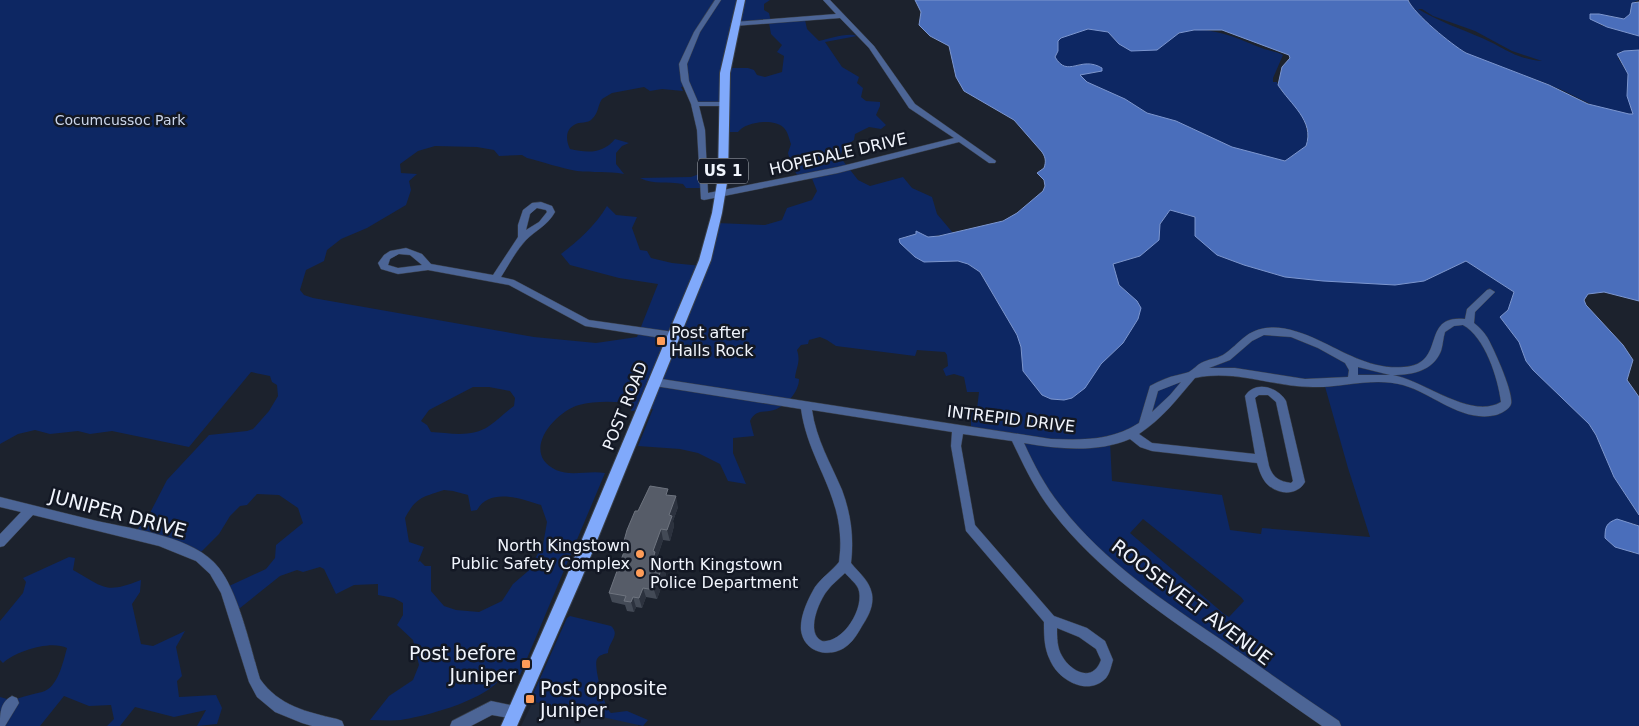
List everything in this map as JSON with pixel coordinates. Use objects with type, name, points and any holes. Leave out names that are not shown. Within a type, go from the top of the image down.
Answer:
[{"type":"main road","name":"POST ROAD","points":[[512,719],[573,580],[705,260],[720,195],[724,155],[723,104],[725,73],[734,24],[741,0]]},
{"type":"street","points":[[718,0],[699,27],[684,60],[683,73],[695,104],[701,135],[704,197],[720,195]]},
{"type":"street","points":[[826,0],[872,47],[912,106],[928,119],[962,139],[992,161]]},
{"type":"street","points":[[734,24],[842,16]]},
{"type":"street","points":[[695,104],[723,104]]},
{"type":"street","name":"HOPEDALE DRIVE","points":[[720,195],[838,170],[962,139]]},
{"type":"street","points":[[496,278],[523,238]]},
{"type":"street","points":[[428,267],[512,282],[588,323],[674,336]]},
{"type":"street","points":[[1144,426],[1154,389],[1165,382],[1206,370],[1223,370],[1304,383],[1395,380],[1412,384],[1455,406],[1488,411],[1499,409],[1506,404],[1506,396],[1481,334],[1469,324],[1470,311],[1490,292]]},
{"type":"street","name":"INTREPID DRIVE","points":[[655,382],[1051,444],[1092,444],[1132,434],[1164,408],[1193,374],[1202,367],[1226,359],[1249,337],[1263,332],[1281,332],[1299,336],[1349,360],[1379,370],[1400,370],[1415,368],[1429,360],[1436,350],[1440,332],[1446,326],[1459,322],[1469,324]]},
{"type":"street","points":[[1349,360],[1354,368],[1351,380]]},
{"type":"street","points":[[1260,390],[1273,393],[1281,401],[1299,482],[1298,485],[1293,488],[1271,482],[1266,477],[1261,460],[1250,396],[1260,390]]},
{"type":"street","points":[[806,406],[810,430],[842,504],[846,529],[845,564],[830,577],[821,589],[810,614],[809,639],[817,646],[829,648],[838,645],[850,634],[864,611],[867,602],[863,586],[859,577],[845,564]]},
{"type":"street","points":[[958,429],[956,446],[970,526],[1036,601],[1050,620],[1083,632],[1101,645],[1107,660],[1103,672],[1095,679],[1080,680],[1066,672],[1056,658],[1051,641],[1050,620]]},
{"type":"street","points":[[1132,434],[1144,444],[1152,447],[1261,460]]},
{"type":"street","name":"ROOSEVELT AVENUE","points":[[1016,438],[1041,487],[1056,509],[1096,554],[1116,572],[1188,625],[1334,726]]},
{"type":"street","name":"JUNIPER DRIVE","points":[[0,502],[159,541],[205,560],[222,581],[227,592],[259,690],[278,707],[337,726]]},
{"type":"street","points":[[0,542],[30,510]]},
{"type":"street","points":[[0,720],[12,703]]},
{"type":"street","points":[[456,726],[491,708],[512,719]]},
{"type":"shaded area","points":[[915,0],[1408,0],[1425,21],[1466,53],[1549,85],[1588,104],[1629,114],[1633,114],[1627,96],[1628,74],[1617,54],[1624,51],[1639,50],[1639,301],[1604,292],[1588,294],[1584,300],[1586,305],[1623,345],[1633,360],[1627,380],[1639,397],[1639,515],[1614,477],[1596,435],[1589,424],[1533,370],[1526,361],[1519,342],[1500,317],[1508,310],[1514,292],[1466,261],[1424,281],[1395,285],[1285,277],[1217,255],[1195,236],[1195,217],[1170,210],[1160,224],[1159,240],[1140,256],[1113,264],[1119,285],[1137,301],[1141,308],[1138,319],[1123,343],[1101,364],[1085,388],[1072,398],[1064,400],[1051,399],[1042,395],[1023,371],[1021,347],[1017,335],[980,272],[968,264],[958,261],[924,262],[915,257],[900,243],[899,239],[916,234],[916,231],[928,237],[939,236],[1003,221],[1017,213],[1043,191],[1045,186],[1044,180],[1037,173],[1045,166],[1045,158],[1042,152],[1014,120],[964,91],[956,77],[949,46],[930,36],[919,25],[921,12]],"holes":[[[1088,29],[1108,32],[1119,44],[1131,51],[1157,50],[1179,33],[1194,30],[1222,30],[1289,55],[1290,58],[1282,67],[1278,85],[1304,121],[1308,137],[1306,146],[1285,161],[1232,147],[1176,121],[1147,113],[1125,99],[1087,82],[1080,75],[1102,71],[1102,68],[1087,64],[1065,66],[1055,57],[1058,51],[1058,41],[1061,38]]]},
{"type":"shaded area","points":[[1639,2],[1639,36],[1607,27],[1590,19],[1590,14],[1599,14],[1624,19],[1630,14],[1632,3]]},
{"type":"shaded area","points":[[1617,519],[1639,526],[1639,554],[1615,547],[1605,538],[1607,526],[1610,522]]},
{"type":"shaded area","points":[[533,702],[638,724],[638,726],[521,726]]},
{"type":"green space","name":"Cocumcussoc Park","points":[[0,0],[770,0],[764,4],[764,10],[769,13],[771,22],[805,20],[807,29],[819,41],[844,35],[857,36],[825,42],[842,67],[859,77],[857,83],[863,88],[861,97],[866,101],[880,102],[876,115],[886,125],[881,129],[869,127],[855,134],[854,140],[843,148],[840,157],[858,180],[870,186],[903,177],[912,188],[932,197],[937,214],[953,233],[928,237],[916,232],[917,234],[904,237],[909,252],[924,262],[958,261],[968,264],[980,272],[1017,335],[1021,347],[1023,371],[1042,395],[1078,394],[1101,364],[1123,343],[1138,319],[1141,308],[1137,301],[1119,285],[1113,264],[1140,256],[1170,209],[1195,217],[1217,255],[1285,277],[1395,285],[1424,281],[1466,261],[1514,292],[1508,310],[1500,317],[1519,342],[1526,361],[1589,424],[1596,435],[1614,477],[1639,515],[1639,526],[1632,523],[1629,552],[1639,554],[1639,726],[1336,726],[1164,608],[1060,515],[1016,438],[971,430],[971,412],[977,409],[979,392],[967,392],[964,377],[954,374],[946,376],[943,369],[948,366],[945,352],[917,350],[915,356],[836,346],[820,337],[809,340],[808,344],[801,345],[797,350],[798,361],[795,378],[799,379],[797,389],[787,402],[779,408],[757,413],[752,417],[750,421],[754,436],[733,438],[733,453],[746,484],[728,481],[720,464],[698,453],[680,449],[638,446],[653,409],[631,411],[633,404],[606,402],[579,405],[569,409],[551,424],[545,434],[541,444],[541,454],[546,463],[562,472],[605,473],[520,675],[505,671],[499,681],[475,697],[443,710],[401,720],[370,720],[389,696],[413,680],[419,665],[413,640],[397,625],[403,615],[403,603],[394,598],[378,595],[378,584],[354,585],[336,594],[324,569],[320,567],[303,572],[297,570],[280,576],[235,612],[227,587],[266,569],[275,558],[276,545],[303,523],[298,508],[279,495],[257,494],[247,505],[240,506],[230,516],[219,534],[199,554],[134,534],[150,513],[167,480],[209,435],[253,429],[269,411],[278,396],[277,385],[272,382],[270,376],[251,372],[189,447],[112,431],[90,434],[78,431],[50,434],[35,430],[18,434],[0,444]],"holes":[[[769,23],[771,34],[782,45],[777,52],[784,56],[782,72],[765,77],[757,75],[754,70],[748,68],[726,68],[734,25]],[[686,86],[695,104],[722,105],[724,132],[738,132],[747,126],[759,122],[778,124],[783,127],[791,144],[788,153],[791,165],[799,178],[811,176],[817,191],[812,200],[787,208],[782,220],[765,225],[717,223],[702,266],[672,263],[651,258],[647,251],[640,250],[632,228],[637,217],[616,215],[607,206],[586,232],[561,254],[570,265],[619,278],[658,284],[637,337],[596,343],[534,337],[313,298],[304,295],[300,290],[306,270],[324,261],[327,250],[341,239],[367,228],[406,205],[411,190],[409,181],[417,174],[401,173],[400,164],[418,151],[435,146],[477,147],[494,150],[499,156],[522,155],[577,171],[624,174],[616,164],[616,153],[622,146],[629,143],[615,139],[600,150],[583,151],[570,149],[567,139],[571,127],[590,121],[596,114],[602,99],[612,93],[644,87],[650,91],[662,89],[683,91],[681,87]],[[1198,373],[1324,383],[1370,537],[1262,528],[1261,534],[1230,530],[1222,495],[1112,481],[1110,442],[1157,415]],[[473,387],[489,387],[510,391],[515,398],[514,406],[489,426],[475,432],[461,434],[431,432],[427,425],[421,421],[429,410]],[[444,490],[468,495],[471,511],[477,510],[490,499],[498,497],[516,498],[541,505],[547,522],[543,545],[527,572],[513,584],[502,601],[479,612],[456,610],[444,606],[431,591],[431,566],[425,566],[420,561],[418,562],[424,547],[409,542],[405,518],[417,502],[431,494]],[[1143,519],[1241,597],[1244,601],[1229,617],[1130,533]]]},
{"type":"green space","points":[[1409,0],[1639,0],[1632,3],[1630,14],[1624,19],[1607,15],[1600,25],[1639,36],[1639,50],[1619,52],[1618,58],[1628,74],[1627,91],[1634,114],[1624,114],[1604,109],[1546,83],[1488,63],[1466,53],[1434,29],[1412,6]],"holes":[[[1418,9],[1422,9],[1433,16],[1475,31],[1512,51],[1542,61],[1517,55],[1450,25]]]},
{"type":"green space","points":[[1088,28],[1108,32],[1119,44],[1172,37],[1195,30],[1207,30],[1219,32],[1283,55],[1273,82],[1277,82],[1281,90],[1299,111],[1306,128],[1306,146],[1285,161],[1232,147],[1176,121],[1147,113],[1125,99],[1087,82],[1080,75],[1084,73],[1097,73],[1080,64],[1072,67],[1063,65],[1055,57],[1058,51],[1058,40]]},
{"type":"green space","points":[[702,173],[702,188],[686,188],[683,184],[656,182],[640,178],[691,177]]},
{"type":"green space","points":[[69,557],[75,558],[73,570],[105,587],[120,587],[141,580],[140,592],[132,604],[141,644],[153,646],[185,631],[176,647],[182,676],[177,681],[179,697],[216,695],[222,708],[217,724],[197,726],[206,710],[174,717],[135,707],[120,726],[107,726],[114,719],[111,705],[89,706],[64,696],[40,726],[0,726],[0,697],[11,702],[48,690],[59,674],[67,648],[52,645],[34,648],[16,654],[3,663],[0,660],[0,621],[23,593],[26,582],[23,578]]},
{"type":"green space","points":[[570,616],[611,626],[614,629],[614,636],[608,653],[599,657],[596,663],[603,696],[611,713],[627,711],[648,720],[643,726],[530,701],[567,618]]},
{"type":"building","name":"North Kingstown Public Safety Complex","points":[[650,486],[668,489],[666,495],[676,496],[669,515],[672,516],[667,530],[661,529],[653,551],[655,552],[652,562],[663,564],[654,590],[643,588],[639,598],[633,597],[631,602],[624,601],[626,596],[609,593],[625,549],[622,548],[627,530],[635,511],[638,511]]},
{"type":"place","name":"Post after Halls Rock","points":[[661,341]]},
{"type":"place","name":"North Kingstown Public Safety Complex","points":[[640,554]]},
{"type":"place","name":"North Kingstown Police Department","points":[[640,573]]},
{"type":"place","name":"Post before Juniper","points":[[526,664]]},
{"type":"place","name":"Post opposite Juniper","points":[[530,699]]}]
